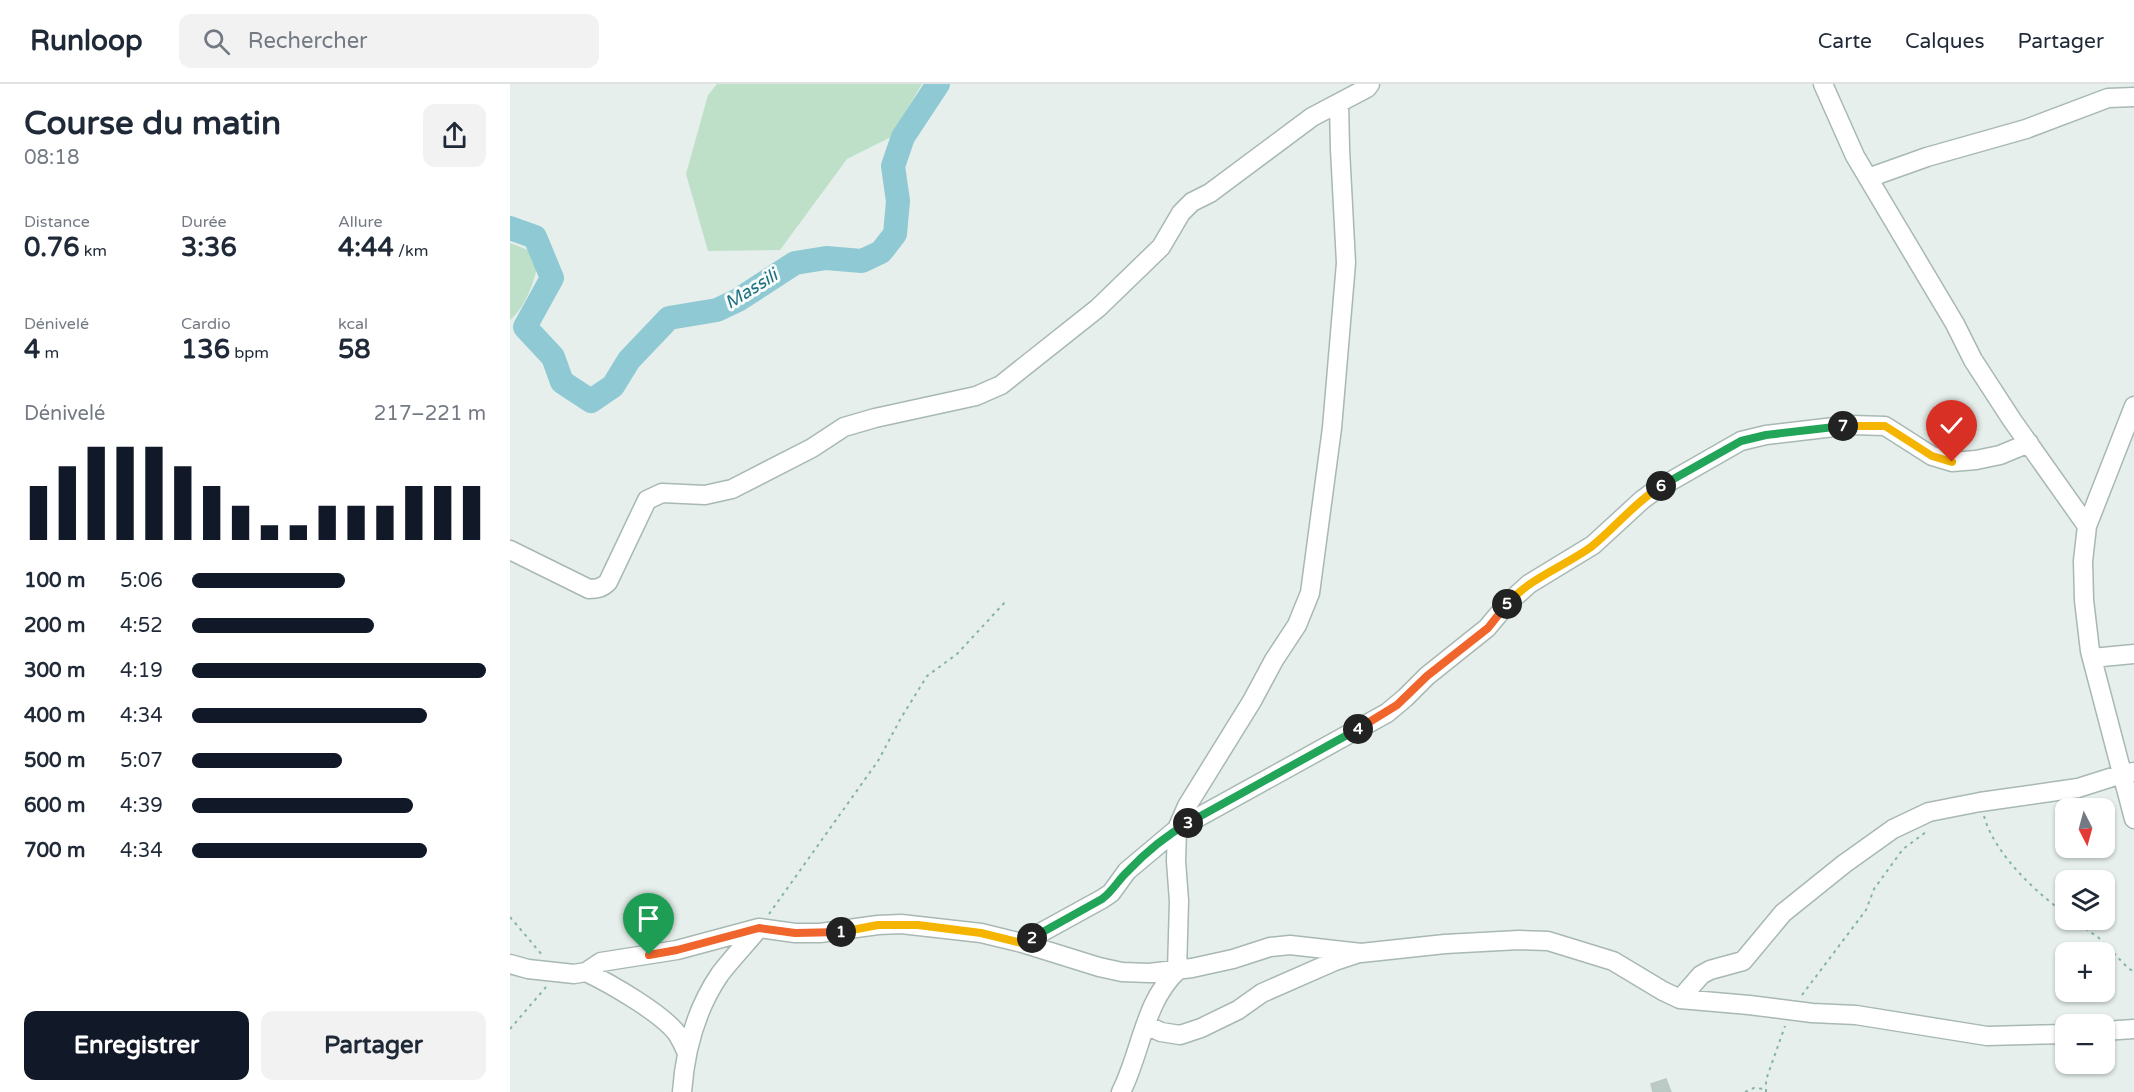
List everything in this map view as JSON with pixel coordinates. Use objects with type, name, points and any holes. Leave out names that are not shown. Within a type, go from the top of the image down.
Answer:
[{"type":"street","points":[[510,550],[588,589],[597,589],[608,582],[646,500],[653,496],[662,493],[705,495],[720,493],[812,448],[844,427],[976,396],[1001,385],[1098,308],[1149,260],[1161,247],[1181,213],[1192,202],[1210,193],[1312,117],[1371,84]]},
{"type":"street","points":[[1823,84],[1855,156],[1955,324],[1978,369],[2087,526]]},
{"type":"street","points":[[1868,178],[1927,157],[2026,129],[2108,98],[2134,97]]},
{"type":"street","points":[[1121,1092],[1157,998],[1168,980],[1177,971],[1179,901],[1176,861],[1177,830],[1187,806],[1297,625],[1310,593],[1332,429],[1346,263],[1339,103]]},
{"type":"street","points":[[2134,406],[2087,526],[2083,561],[2084,600],[2092,658],[2128,773],[2134,819]]},
{"type":"street","points":[[1022,943],[1111,893],[1127,871],[1177,830],[1387,713],[1427,676],[1488,628],[1508,603],[1529,584],[1593,545],[1656,489],[1741,441],[1766,435],[1851,425],[1885,426],[1932,456],[1952,462],[2000,455],[2029,443]]},
{"type":"street","points":[[2092,658],[2134,654]]},
{"type":"street","points":[[1680,999],[1701,975],[1710,970],[1743,961],[1783,913],[1844,864],[1893,829],[1929,812],[2078,788],[2128,773]]},
{"type":"street","points":[[510,964],[574,974],[586,972],[602,962],[677,950],[759,928],[795,933],[820,933],[878,925],[918,925],[981,933],[1122,972],[1177,971],[1217,963],[1270,947],[1305,946],[1361,953]]},
{"type":"street","points":[[682,1092],[686,1051],[702,1006],[720,974],[759,928]]},
{"type":"street","points":[[1146,1025],[1161,1032],[1180,1035],[1202,1028],[1238,1010],[1262,993],[1335,961],[1361,953],[1445,944],[1519,940],[1548,941],[1613,961],[1680,999],[1790,1011],[1856,1015],[1987,1036],[2055,1034]]},
{"type":"street","points":[[586,972],[619,989],[668,1023],[678,1034],[686,1051]]},
{"type":"street","points":[[2115,1030],[2134,1029]]},
{"type":"path","points":[[759,928],[878,761],[927,676],[957,654],[1007,600]]},
{"type":"path","points":[[1980,802],[1985,820],[1995,840],[2010,861],[2036,890],[2055,905]]},
{"type":"path","points":[[1745,1092],[1754,1088],[1766,1090],[1766,1080],[1779,1049],[1790,1011],[1866,910],[1874,889],[1903,849],[1931,828]]},
{"type":"path","points":[[510,917],[558,973],[510,1029]]},
{"type":"path","points":[[2087,930],[2099,938],[2129,969],[2134,971]]},
{"type":"green space","points":[[717,84],[922,84],[891,137],[847,159],[780,250],[708,251],[686,174],[708,95]]},
{"type":"green space","points":[[510,243],[528,250],[537,268],[520,310],[510,320]]},
{"type":"building","points":[[1666,1079],[1671,1092],[1653,1092],[1651,1084]]},
{"type":"waterway","name":"Massili","points":[[510,228],[535,237],[552,278],[525,327],[553,357],[562,382],[591,401],[613,386],[629,360],[669,318],[717,310],[738,300],[795,263],[826,258],[862,261],[881,252],[895,234],[898,201],[893,166],[903,137],[938,84]]},
{"type":"route","points":[[649,955],[677,950],[759,928],[795,933],[820,933],[901,924],[981,933],[1022,943],[1111,893],[1127,871],[1177,830],[1387,713],[1427,676],[1488,628],[1515,595],[1593,545],[1656,489],[1719,452],[1741,441],[1766,435],[1851,425],[1871,425],[1885,426],[1932,456],[1952,462]]}]
